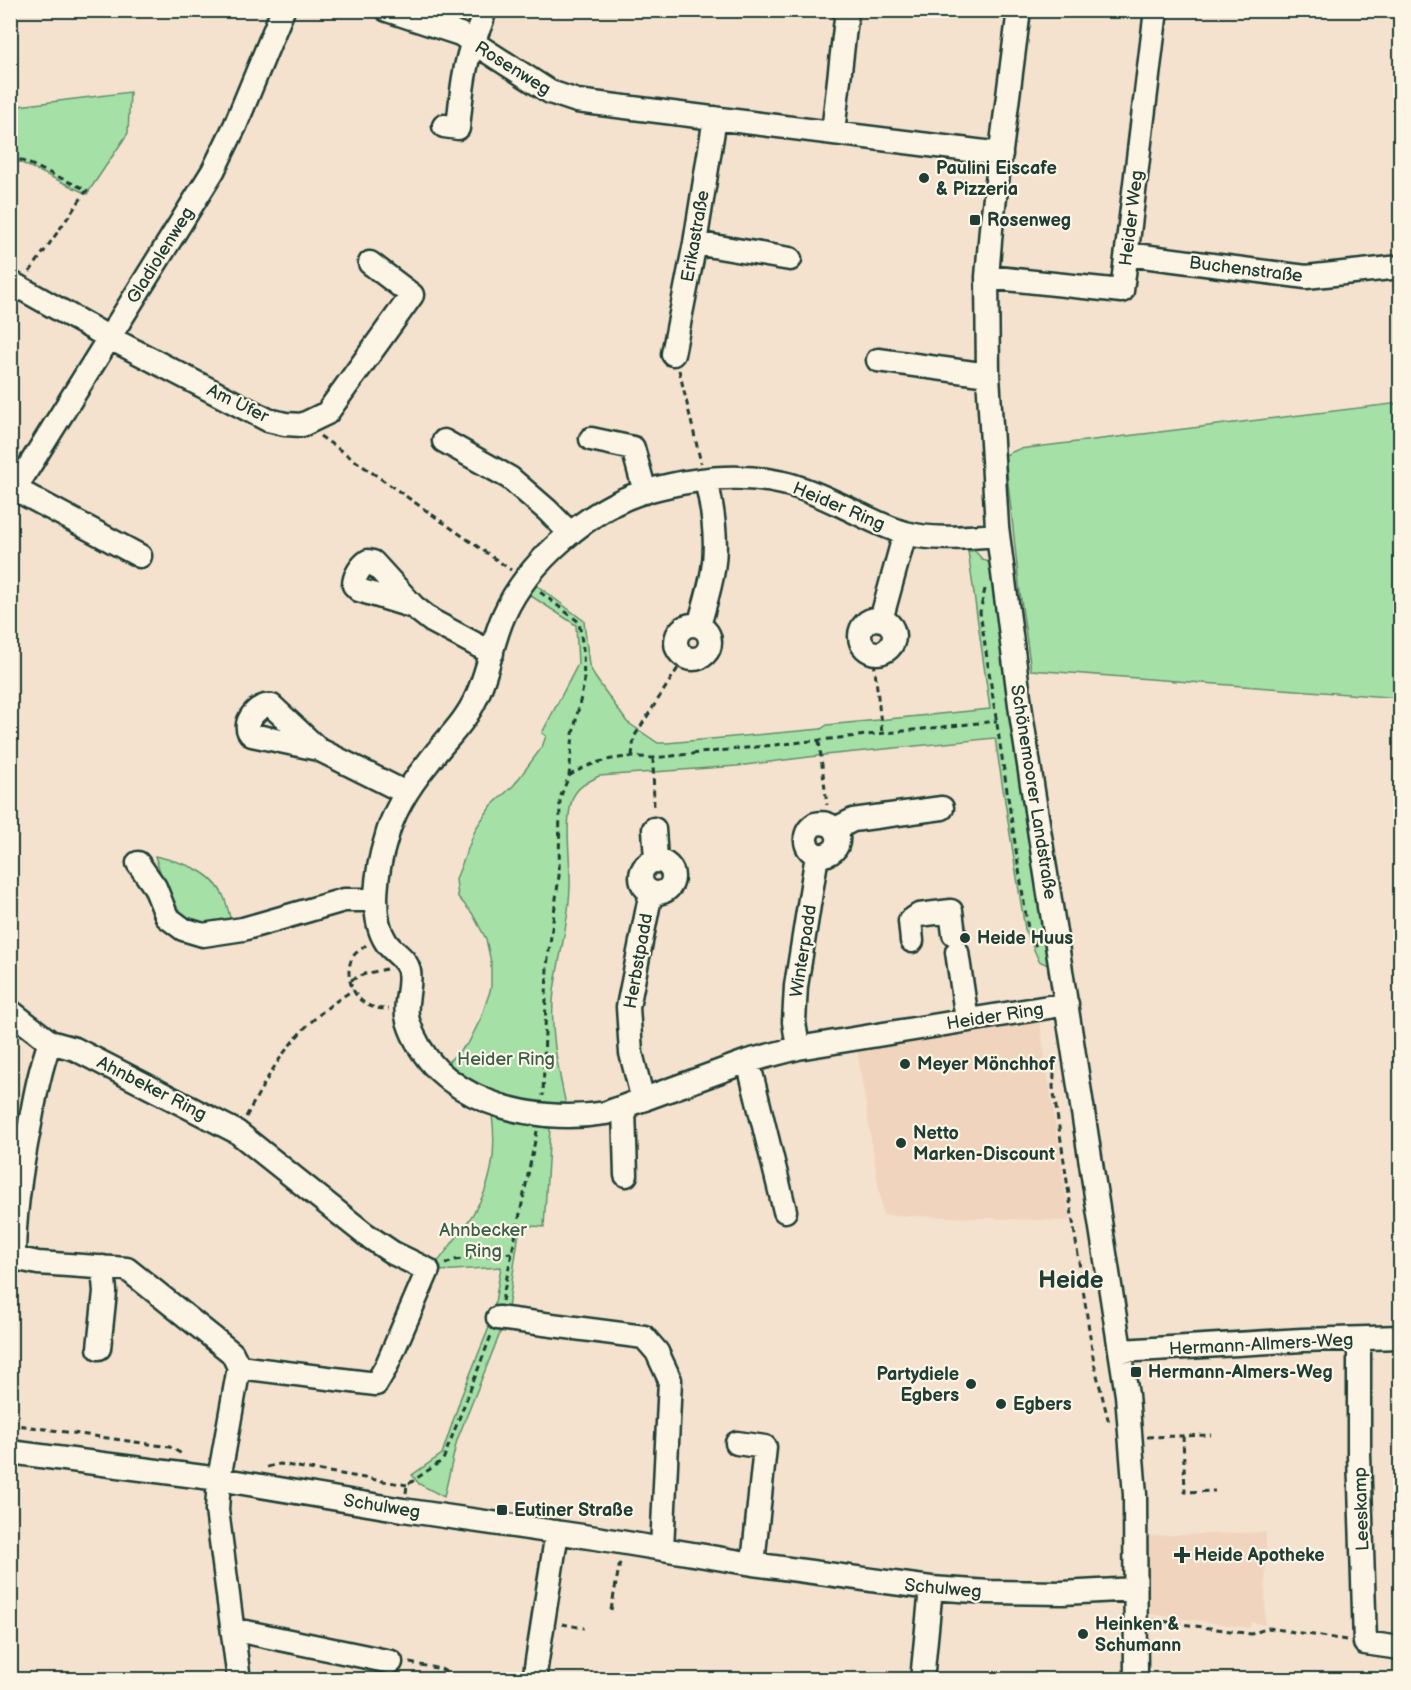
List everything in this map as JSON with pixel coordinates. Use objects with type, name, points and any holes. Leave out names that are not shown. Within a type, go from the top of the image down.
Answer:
[{"type":"street","name":"Gladiolenweg","points":[[140,556],[13,488],[213,171],[235,126],[283,10]]},
{"type":"street","name":"Rosenweg","points":[[387,10],[460,34],[558,96],[1001,154]]},
{"type":"street","points":[[444,126],[458,128],[463,83],[484,10]]},
{"type":"street","points":[[833,132],[847,10]]},
{"type":"street","name":"Schönemoorer Landstraße","points":[[1019,10],[987,277],[988,375],[998,535],[1022,720],[1121,1351],[1132,1440],[1135,1495],[1136,1680]]},
{"type":"street","name":"Heider Weg","points":[[987,277],[1122,291],[1156,10]]},
{"type":"street","name":"Erikastraße","points":[[674,354],[715,118]]},
{"type":"street","points":[[695,243],[790,259]]},
{"type":"street","name":"Buchenstraße","points":[[1127,254],[1306,277],[1401,267]]},
{"type":"street","points":[[302,425],[327,413],[412,295],[370,262]]},
{"type":"street","name":"Am Ufer","points":[[15,285],[108,337],[268,420],[302,425]]},
{"type":"street","points":[[878,360],[988,375]]},
{"type":"street","points":[[591,439],[633,448],[645,492]]},
{"type":"street","points":[[444,441],[510,478],[569,532]]},
{"type":"street","name":"Heider Ring","points":[[998,535],[928,537],[905,533],[808,491],[783,483],[731,478],[706,480],[645,492],[607,508],[569,532],[525,581],[504,614],[482,686],[467,715],[406,793],[391,824],[386,839],[376,900],[376,914],[381,933],[389,947],[405,961],[409,972],[405,1010],[410,1027],[422,1050],[443,1077],[468,1093],[495,1104],[540,1114],[588,1116],[633,1104],[748,1061],[798,1048],[1066,1004]]},
{"type":"street","points":[[685,657],[696,659],[709,649],[710,638],[704,628],[699,626],[713,569],[716,542],[712,504],[706,480]]},
{"type":"street","points":[[873,652],[884,651],[892,643],[893,632],[886,622],[881,620],[905,533]]},
{"type":"street","points":[[414,607],[432,621],[492,653]]},
{"type":"street","points":[[318,749],[406,793]]},
{"type":"street","points":[[830,826],[853,820],[942,808]]},
{"type":"street","name":"Winterpadd","points":[[798,1048],[794,1022],[796,986],[817,855],[827,855],[835,848],[838,839],[830,826]]},
{"type":"street","name":"Herbstpadd","points":[[633,1104],[628,1007],[651,892],[662,892],[673,882],[670,866],[656,860],[654,829]]},
{"type":"street","points":[[138,863],[155,887],[167,917],[183,929],[202,935],[243,929],[344,900],[376,900]]},
{"type":"street","points":[[912,941],[910,921],[919,915],[951,911],[967,1020]]},
{"type":"street","points":[[10,1011],[50,1042],[41,1066],[25,1147],[14,1227],[12,1261],[127,1269],[232,1353],[239,1366],[219,1479],[216,1510],[239,1680]]},
{"type":"street","name":"Ahnbeker Ring","points":[[50,1042],[75,1049],[237,1132],[366,1234],[393,1253],[428,1270]]},
{"type":"street","points":[[748,1061],[785,1211]]},
{"type":"street","points":[[626,1175],[633,1104]]},
{"type":"street","points":[[99,1348],[105,1292],[103,1267]]},
{"type":"street","points":[[239,1366],[376,1384],[386,1367],[428,1270]]},
{"type":"street","points":[[498,1318],[644,1336],[657,1352],[670,1380],[662,1549]]},
{"type":"street","name":"Hermann-Allmers-Weg","points":[[1121,1351],[1401,1337]]},
{"type":"street","name":"Leeskamp","points":[[1359,1339],[1359,1455],[1365,1643]]},
{"type":"street","points":[[737,1443],[765,1447],[753,1564]]},
{"type":"street","name":"Schulweg","points":[[10,1452],[219,1479],[753,1564],[931,1588],[1054,1593],[1135,1589]]},
{"type":"street","points":[[534,1680],[557,1532]]},
{"type":"street","points":[[922,1680],[931,1588]]},
{"type":"street","points":[[233,1633],[246,1632],[391,1662]]},
{"type":"street","points":[[1365,1643],[1401,1648]]},
{"type":"path","points":[[10,155],[87,190],[15,285]]},
{"type":"path","points":[[674,354],[684,384],[706,480]]},
{"type":"path","points":[[302,425],[525,581],[579,622],[582,629],[584,683],[573,734],[568,776],[560,798],[559,876],[547,966],[543,1098],[540,1114],[498,1318],[443,1461],[407,1485],[403,1510]]},
{"type":"path","points":[[986,584],[980,612],[1028,928],[1040,957]]},
{"type":"path","points":[[873,652],[882,733]]},
{"type":"path","points":[[632,756],[634,738],[685,657]]},
{"type":"path","points":[[568,776],[596,763],[632,756],[653,758],[997,721]]},
{"type":"path","points":[[819,741],[830,826]]},
{"type":"path","points":[[653,758],[654,829]]},
{"type":"path","points":[[381,933],[354,955],[348,971],[352,990],[364,1003],[376,1008],[405,1010]]},
{"type":"path","points":[[351,980],[405,961]]},
{"type":"path","points":[[237,1132],[270,1071],[289,1043],[306,1024],[330,1004],[352,990]]},
{"type":"path","points":[[1055,1054],[1053,1087],[1094,1363],[1109,1425]]},
{"type":"path","points":[[428,1270],[455,1260],[511,1253]]},
{"type":"path","points":[[1132,1440],[1211,1434]]},
{"type":"path","points":[[1183,1435],[1185,1492],[1215,1491]]},
{"type":"path","points":[[610,1610],[622,1542]]},
{"type":"path","points":[[1135,1633],[1148,1634],[1148,1619],[1251,1634],[1269,1628],[1365,1643]]},
{"type":"path","points":[[391,1662],[441,1669],[462,1680]]},
{"type":"shaded area","points":[[1030,1022],[1040,1023],[1070,1221],[883,1215],[857,1050]]},
{"type":"shaded area","points":[[1266,1532],[1265,1625],[1251,1622],[1250,1628],[1150,1614],[1148,1536]]},
{"type":"green space","points":[[130,92],[128,133],[87,194],[11,158],[11,107]]},
{"type":"green space","points":[[1400,403],[1400,698],[1031,670],[1005,455],[1019,449]]},
{"type":"green space","points":[[968,551],[975,551],[982,559],[992,564],[1052,967],[1039,961],[1025,929],[995,738],[737,766],[599,776],[576,792],[568,821],[569,900],[553,1005],[555,1048],[566,1105],[516,1101],[482,1091],[453,1073],[448,1062],[469,1042],[481,1018],[491,988],[491,962],[486,939],[472,913],[458,897],[456,879],[476,828],[491,806],[514,785],[542,747],[546,736],[542,733],[578,664],[576,625],[528,594],[535,584],[584,621],[589,665],[627,722],[658,743],[667,743],[821,729],[827,725],[990,709]]},
{"type":"green space","points":[[155,856],[185,864],[211,879],[223,895],[231,922],[207,930],[175,919]]},
{"type":"green space","name":"Ahnbecker Ring","points":[[492,1115],[514,1123],[550,1128],[544,1227],[520,1225],[507,1316],[457,1440],[444,1497],[419,1484],[412,1475],[442,1454],[461,1397],[492,1320],[501,1267],[439,1271],[437,1263],[464,1228],[483,1195],[493,1160]]},
{"type":"place","name":"Paulini Eiscafe & Pizzeria","points":[[924,178]]},
{"type":"place","name":"Rosenweg","points":[[975,220]]},
{"type":"place","name":"Heide Huus","points":[[965,938]]},
{"type":"place","name":"Meyer Mönchhof","points":[[905,1064]]},
{"type":"place","name":"Netto Marken-Discount","points":[[901,1143]]},
{"type":"place","name":"Hermann-Almers-Weg","points":[[1136,1372]]},
{"type":"place","name":"Partydiele Egbers","points":[[971,1384]]},
{"type":"place","name":"Egbers","points":[[1001,1404]]},
{"type":"place","name":"Eutiner Straße","points":[[502,1510]]},
{"type":"place","name":"Heide Apotheke","points":[[1182,1555]]},
{"type":"place","name":"Heinken & Schumann","points":[[1083,1634]]},
{"type":"district","name":"Heide","points":[[1071,1280]]}]
